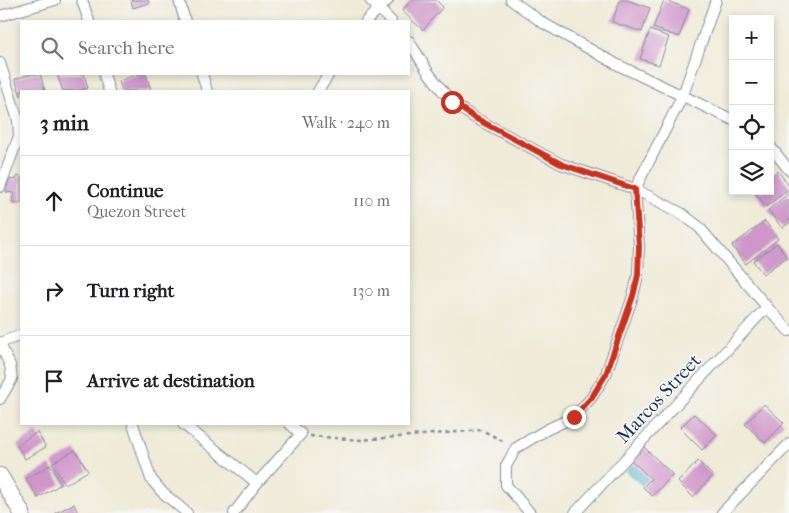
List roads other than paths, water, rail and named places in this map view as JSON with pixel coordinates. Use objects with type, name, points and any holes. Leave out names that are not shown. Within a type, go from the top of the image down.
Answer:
[{"type":"main road","points":[[0,476],[22,513]]},
{"type":"street","points":[[0,16],[55,0]]},
{"type":"street","points":[[82,0],[88,20]]},
{"type":"street","points":[[179,0],[185,20]]},
{"type":"street","points":[[370,0],[390,20]]},
{"type":"street","points":[[367,20],[388,0]]},
{"type":"street","points":[[511,0],[542,23],[618,65],[729,118]]},
{"type":"street","points":[[530,513],[506,485],[506,466],[516,448],[546,430],[574,417],[592,397],[606,374],[633,296],[638,275],[639,246],[635,189],[683,95],[716,0]]},
{"type":"street","points":[[410,43],[428,72],[452,102],[475,118],[561,164],[635,189],[681,213],[700,227],[789,331]]},
{"type":"street","points":[[0,63],[18,120],[19,136],[0,186]]},
{"type":"street","points":[[104,75],[110,90]]},
{"type":"street","points":[[202,75],[207,90]]},
{"type":"street","points":[[319,90],[329,75]]},
{"type":"street","points":[[773,150],[789,170]]},
{"type":"street","name":"Marcos Street","points":[[575,513],[767,307]]},
{"type":"street","points":[[0,399],[12,379],[10,365],[0,343],[20,335]]},
{"type":"street","points":[[133,425],[151,478],[162,492],[188,513]]},
{"type":"street","points":[[184,425],[257,483]]},
{"type":"street","points":[[234,513],[257,483],[301,434],[291,425]]},
{"type":"street","points":[[722,513],[789,444]]},
{"type":"water","points":[[633,464],[648,479],[642,485],[626,471]]}]
